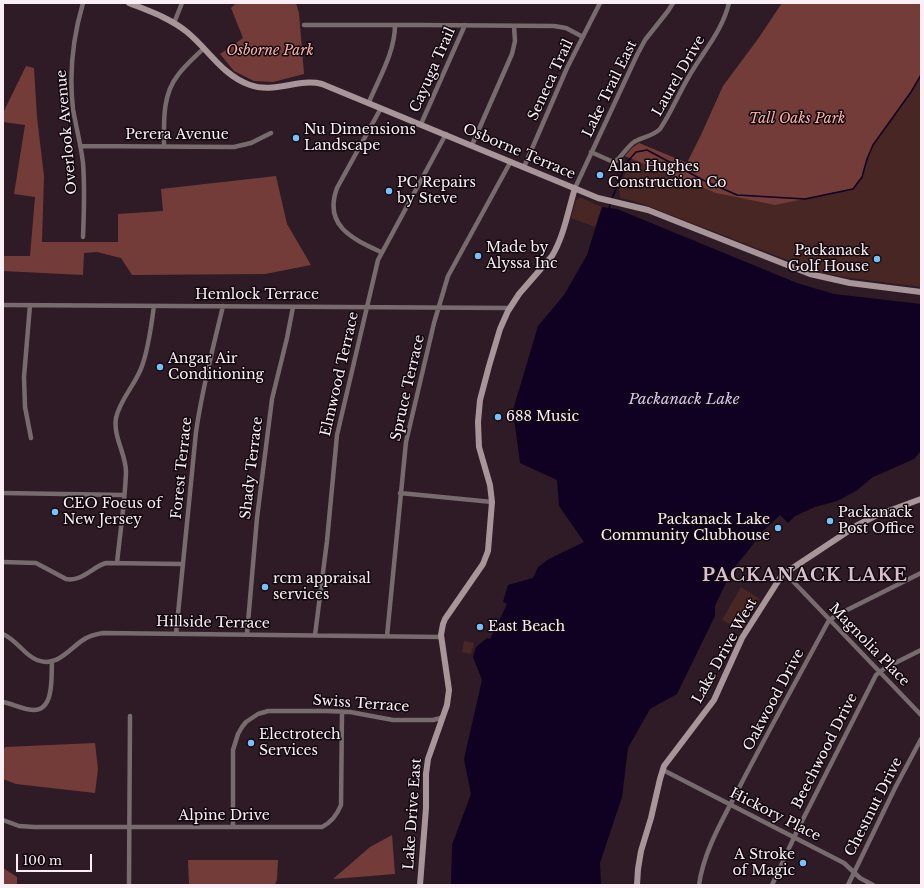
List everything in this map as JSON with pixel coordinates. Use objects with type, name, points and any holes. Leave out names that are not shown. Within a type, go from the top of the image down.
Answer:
[{"type":"street","name":"Overlook Avenue","points":[[83,3],[74,41],[72,74],[73,108],[84,178],[83,237]]},
{"type":"street","name":"Osborne Terrace","points":[[129,3],[174,23],[186,31],[228,72],[250,86],[268,89],[300,82],[314,82],[329,86],[598,198],[648,210],[798,270],[822,278],[921,292]]},
{"type":"street","points":[[174,23],[182,3]]},
{"type":"street","name":"Seneca Trail","points":[[524,167],[561,81],[600,3]]},
{"type":"street","name":"Lake Trail East","points":[[575,188],[637,55],[645,40],[673,3]]},
{"type":"street","name":"Laurel Drive","points":[[591,152],[611,161],[616,161],[628,147],[635,142],[653,135],[660,130],[688,77],[718,32],[729,5]]},
{"type":"street","points":[[304,25],[559,26],[573,30],[583,37]]},
{"type":"street","points":[[369,102],[392,48],[395,25]]},
{"type":"street","name":"Cayuga Trail","points":[[421,124],[465,25]]},
{"type":"street","points":[[472,145],[512,54],[514,26]]},
{"type":"street","points":[[164,146],[165,108],[169,91],[182,70],[204,48]]},
{"type":"street","points":[[381,108],[337,188],[334,195],[333,208],[336,220],[343,230],[360,242],[381,252]]},
{"type":"street","name":"Perera Avenue","points":[[80,146],[234,147],[251,143],[271,133]]},
{"type":"street","name":"Elmwood Terrace","points":[[315,635],[337,435],[378,260],[446,134]]},
{"type":"street","name":"Spruce Terrace","points":[[387,636],[407,434],[438,308],[448,276],[510,162]]},
{"type":"street","name":"Lake Drive East","points":[[420,885],[426,808],[426,774],[432,747],[441,718],[447,705],[450,690],[442,629],[445,619],[484,564],[488,551],[492,502],[490,485],[479,447],[479,409],[489,366],[500,329],[510,308],[556,249],[563,232],[575,188]]},
{"type":"street","name":"Hemlock Terrace","points":[[3,305],[510,308]]},
{"type":"street","points":[[30,305],[24,385],[26,418],[31,438]]},
{"type":"street","points":[[117,563],[126,471],[118,442],[116,418],[119,407],[135,382],[142,366],[149,339],[154,306]]},
{"type":"street","name":"Forest Terrace","points":[[176,634],[196,432],[201,401],[223,306]]},
{"type":"street","name":"Shady Terrace","points":[[247,634],[257,518],[272,399],[287,338],[292,307]]},
{"type":"street","points":[[3,493],[124,495]]},
{"type":"street","points":[[400,494],[492,502]]},
{"type":"street","name":"Lake Drive West","points":[[638,885],[638,869],[641,851],[663,770],[671,755],[714,700],[742,638],[777,582],[785,573],[856,526],[875,516],[921,499]]},
{"type":"street","points":[[3,562],[36,563],[66,579],[71,580],[80,578],[100,565],[117,563],[182,564]]},
{"type":"street","name":"Magnolia Place","points":[[785,573],[921,716]]},
{"type":"street","points":[[830,620],[835,616],[921,573]]},
{"type":"street","name":"Oakwood Drive","points":[[699,885],[701,873],[714,838],[768,732],[830,620]]},
{"type":"street","points":[[3,634],[14,640],[32,657],[43,662],[52,661],[50,694],[46,703],[42,707],[33,710],[3,702]]},
{"type":"street","name":"Hillside Terrace","points":[[52,661],[64,656],[82,640],[96,634],[247,634],[442,637]]},
{"type":"street","points":[[879,672],[921,650]]},
{"type":"street","name":"Beechwood Drive","points":[[772,885],[794,837],[873,681],[879,672]]},
{"type":"street","name":"Swiss Terrace","points":[[233,828],[233,750],[238,734],[246,722],[252,717],[264,712],[342,712],[393,720],[433,720],[441,718]]},
{"type":"street","name":"Alpine Drive","points":[[3,820],[25,827],[322,827],[332,821],[339,811],[342,798],[342,712]]},
{"type":"street","points":[[129,885],[130,716]]},
{"type":"street","name":"Chestnut Drive","points":[[848,885],[921,740]]},
{"type":"street","name":"Hickory Place","points":[[663,770],[844,863],[860,878],[873,885]]},
{"type":"green space","name":"Osborne Park","points":[[236,3],[296,3],[299,13],[304,74],[273,82],[254,81],[234,71],[220,54],[243,38],[231,8]]},
{"type":"green space","name":"Tall Oaks Park","points":[[782,3],[921,3],[921,287],[844,277],[818,272],[648,206],[620,198],[619,187],[632,159],[625,156],[639,143],[687,163],[723,86],[758,39]]},
{"type":"green space","name":"Tall Oaks Park","points":[[782,3],[921,3],[921,75],[911,92],[873,145],[862,177],[853,189],[775,205],[716,193],[625,156],[639,143],[687,163],[723,86],[758,39]]},
{"type":"green space","points":[[26,66],[34,68],[37,117],[44,176],[42,242],[118,242],[118,214],[163,211],[161,189],[276,176],[287,224],[311,265],[265,274],[132,275],[121,258],[97,252],[84,253],[83,275],[3,271],[3,256],[30,256],[35,197],[14,194],[25,125],[3,122],[3,113]]},
{"type":"green space","points":[[579,198],[602,207],[595,227],[571,218],[576,200]]},
{"type":"green space","points":[[741,587],[760,599],[741,630],[722,620]]},
{"type":"green space","points":[[464,641],[474,643],[471,654],[462,652]]},
{"type":"green space","points":[[95,743],[98,769],[95,793],[16,784],[3,779],[3,751],[5,747]]},
{"type":"green space","points":[[392,835],[395,874],[333,879],[370,847]]},
{"type":"green space","points":[[188,860],[278,860],[277,879],[275,885],[189,885]]},
{"type":"green space","points":[[3,868],[17,877],[17,885],[3,885]]},
{"type":"water","name":"Packanack Lake","points":[[602,207],[617,209],[797,283],[834,294],[921,304],[921,451],[914,459],[873,477],[856,491],[837,501],[815,507],[795,516],[788,523],[780,515],[762,532],[732,570],[715,606],[715,616],[677,694],[650,709],[628,748],[622,797],[600,863],[601,885],[451,885],[452,845],[471,794],[464,759],[482,680],[473,657],[476,647],[487,638],[490,639],[507,604],[503,602],[508,585],[533,578],[538,567],[549,559],[584,542],[559,506],[557,480],[520,463],[513,410],[538,326],[564,295],[587,255]]},
{"type":"waterway","points":[[612,199],[626,163],[636,152],[647,150],[703,180],[737,195],[805,199],[853,189],[862,177],[873,145],[911,92],[921,75]]},
{"type":"waterway","points":[[609,208],[611,202]]},
{"type":"place","name":"Nu Dimensions Landscape","points":[[296,138]]},
{"type":"place","name":"Alan Hughes Construction Co","points":[[600,175]]},
{"type":"place","name":"PC Repairs by Steve","points":[[389,191]]},
{"type":"place","name":"Made by Alyssa Inc","points":[[478,256]]},
{"type":"place","name":"Packanack Golf House","points":[[877,259]]},
{"type":"place","name":"Angar Air Conditioning","points":[[160,367]]},
{"type":"place","name":"688 Music","points":[[498,417]]},
{"type":"place","name":"CEO Focus of New Jersey","points":[[55,512]]},
{"type":"place","name":"Packanack Post Office","points":[[830,521]]},
{"type":"place","name":"Packanack Lake Community Clubhouse","points":[[778,528]]},
{"type":"place","name":"rcm appraisal services","points":[[265,587]]},
{"type":"place","name":"East Beach","points":[[480,627]]},
{"type":"place","name":"Electrotech Services","points":[[251,743]]},
{"type":"place","name":"A Stroke of Magic","points":[[803,863]]},
{"type":"district","name":"PACKANACK LAKE","points":[[805,576]]}]
